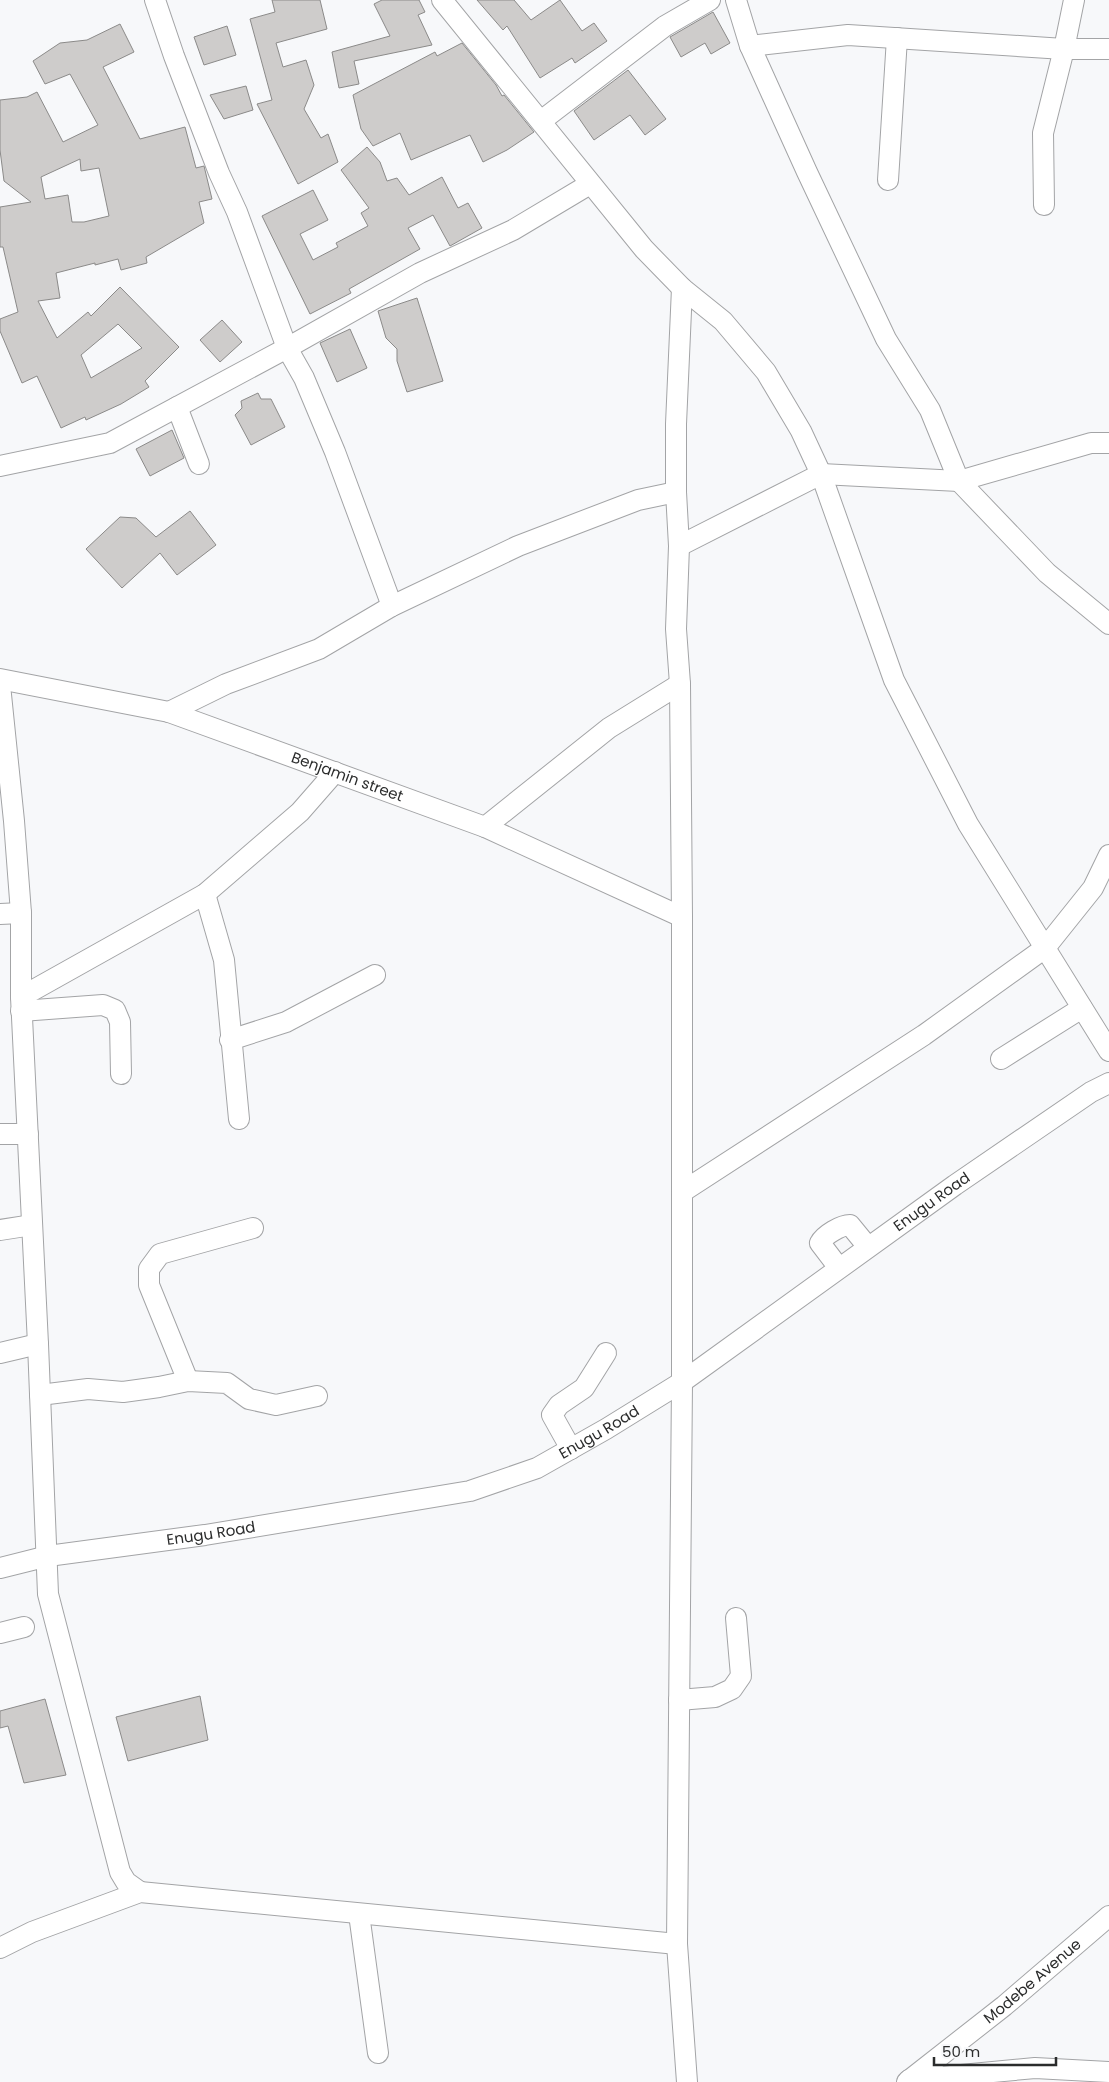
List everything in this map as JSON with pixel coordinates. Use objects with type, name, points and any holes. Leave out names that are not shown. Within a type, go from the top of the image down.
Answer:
[{"type":"street","points":[[155,0],[174,56],[219,173],[237,212],[287,348],[304,378],[335,452],[392,606]]},
{"type":"street","points":[[442,0],[644,248],[682,288],[723,321],[766,372],[801,430],[821,474],[894,680],[968,824],[1109,1051]]},
{"type":"street","points":[[541,121],[665,26],[710,0]]},
{"type":"street","points":[[736,0],[750,46],[807,172],[886,339],[930,410],[959,481],[1047,574],[1109,624]]},
{"type":"street","points":[[1044,205],[1043,132],[1074,0]]},
{"type":"street","points":[[750,46],[848,35],[1064,49],[1109,49]]},
{"type":"street","points":[[888,180],[897,38]]},
{"type":"street","points":[[0,466],[110,444],[420,274],[513,230],[590,184]]},
{"type":"street","points":[[682,288],[676,424],[676,492],[679,546],[676,629],[680,684],[682,918],[682,1382],[677,1944],[687,2082]]},
{"type":"street","points":[[177,407],[199,464]]},
{"type":"street","points":[[679,546],[821,474],[959,481],[1092,443],[1109,443]]},
{"type":"street","points":[[169,712],[226,684],[319,649],[392,606],[518,546],[638,500],[676,492]]},
{"type":"street","name":"Benjamin street","points":[[0,679],[169,712],[486,827],[682,918]]},
{"type":"street","points":[[486,827],[609,728],[680,684]]},
{"type":"street","points":[[0,685],[21,913],[21,1004],[48,1556],[48,1594],[120,1872],[126,1882],[140,1892]]},
{"type":"street","points":[[21,1004],[205,894],[300,812],[336,772]]},
{"type":"street","points":[[682,1192],[924,1035],[1045,948],[1093,888],[1109,856]]},
{"type":"street","points":[[205,894],[224,960],[230,1040],[239,1119]]},
{"type":"street","points":[[0,914],[21,913]]},
{"type":"street","points":[[230,1040],[286,1022],[375,975]]},
{"type":"street","points":[[21,1004],[103,1005],[115,1010],[120,1022],[121,1074]]},
{"type":"street","points":[[1001,1059],[1082,1008]]},
{"type":"street","name":"Enugu Road","points":[[0,1568],[48,1556],[205,1535],[470,1491],[537,1468],[682,1382],[955,1185],[1091,1092],[1109,1083]]},
{"type":"street","points":[[0,1134],[28,1134]]},
{"type":"street","points":[[0,1230],[32,1224]]},
{"type":"street","points":[[839,1268],[820,1244],[825,1237],[846,1224],[850,1225],[868,1247]]},
{"type":"street","points":[[188,1381],[150,1285],[149,1270],[160,1254],[253,1228]]},
{"type":"street","points":[[0,1353],[38,1344]]},
{"type":"street","points":[[571,1449],[552,1415],[560,1405],[584,1388],[606,1353]]},
{"type":"street","points":[[40,1395],[88,1389],[123,1392],[188,1381],[227,1383],[249,1399],[276,1405],[317,1396]]},
{"type":"street","points":[[679,1700],[715,1697],[732,1689],[741,1676],[736,1618]]},
{"type":"street","points":[[0,1633],[24,1628]]},
{"type":"street","points":[[0,1948],[32,1932],[140,1892],[677,1944]]},
{"type":"street","points":[[359,1914],[378,2052]]},
{"type":"street","name":"Modebe Avenue","points":[[908,2081],[1004,2006],[1109,1916]]},
{"type":"street","points":[[908,2081],[1035,2068],[1109,2072]]},
{"type":"building","points":[[272,0],[320,0],[327,29],[276,43],[283,67],[306,60],[314,85],[304,109],[321,138],[328,134],[338,162],[298,184],[257,104],[272,100],[250,19],[275,12]]},
{"type":"building","points":[[382,0],[419,0],[425,12],[418,15],[432,45],[354,61],[359,84],[339,88],[332,52],[390,36],[374,4]]},
{"type":"building","points":[[477,0],[514,0],[531,20],[560,0],[582,31],[594,23],[607,41],[575,63],[572,58],[540,78],[507,26],[503,30]]},
{"type":"building","points":[[713,12],[730,43],[711,54],[705,43],[681,57],[670,37]]},
{"type":"building","points":[[120,24],[134,52],[103,67],[140,139],[185,127],[196,168],[204,166],[212,199],[199,202],[204,223],[146,257],[147,263],[121,270],[118,259],[56,273],[60,298],[38,301],[57,338],[88,312],[91,316],[120,287],[179,347],[145,381],[149,387],[121,404],[86,420],[85,417],[61,428],[37,376],[22,383],[0,331],[0,319],[18,312],[3,247],[0,247],[0,207],[31,202],[4,181],[0,150],[0,100],[27,97],[37,92],[63,142],[98,125],[70,74],[45,84],[33,61],[60,43],[87,40]],"holes":[[[80,159],[81,171],[99,168],[109,216],[84,222],[72,222],[68,195],[45,199],[41,177]],[[118,324],[142,348],[91,378],[81,355]]]},
{"type":"building","points":[[227,26],[236,55],[204,65],[194,37]]},
{"type":"building","points":[[462,43],[496,85],[502,96],[504,95],[534,132],[507,150],[483,162],[470,135],[411,160],[400,133],[373,146],[361,129],[353,95],[435,52],[437,56]]},
{"type":"building","points":[[628,70],[666,119],[645,135],[630,115],[594,140],[574,111]]},
{"type":"building","points":[[246,86],[253,110],[224,119],[210,95]]},
{"type":"building","points":[[367,147],[380,162],[387,181],[397,178],[409,195],[442,177],[458,208],[468,203],[482,228],[450,246],[433,215],[408,228],[420,249],[349,289],[351,293],[310,314],[262,216],[313,190],[328,220],[300,234],[313,260],[338,247],[336,243],[368,226],[361,213],[369,208],[341,170]]},
{"type":"building","points":[[417,298],[443,381],[407,392],[397,361],[397,349],[386,338],[378,311]]},
{"type":"building","points":[[222,320],[242,342],[220,362],[200,340]]},
{"type":"building","points":[[350,329],[367,368],[337,382],[320,343]]},
{"type":"building","points":[[258,393],[261,399],[271,399],[285,427],[251,445],[235,415],[242,408],[241,401]]},
{"type":"building","points":[[172,430],[184,458],[150,476],[136,449]]},
{"type":"building","points":[[190,511],[216,545],[177,575],[160,553],[122,588],[86,549],[120,517],[136,518],[156,537]]},
{"type":"building","points":[[200,1696],[208,1740],[128,1761],[116,1717]]},
{"type":"building","points":[[45,1699],[66,1775],[24,1783],[8,1726],[0,1728],[0,1711]]}]
